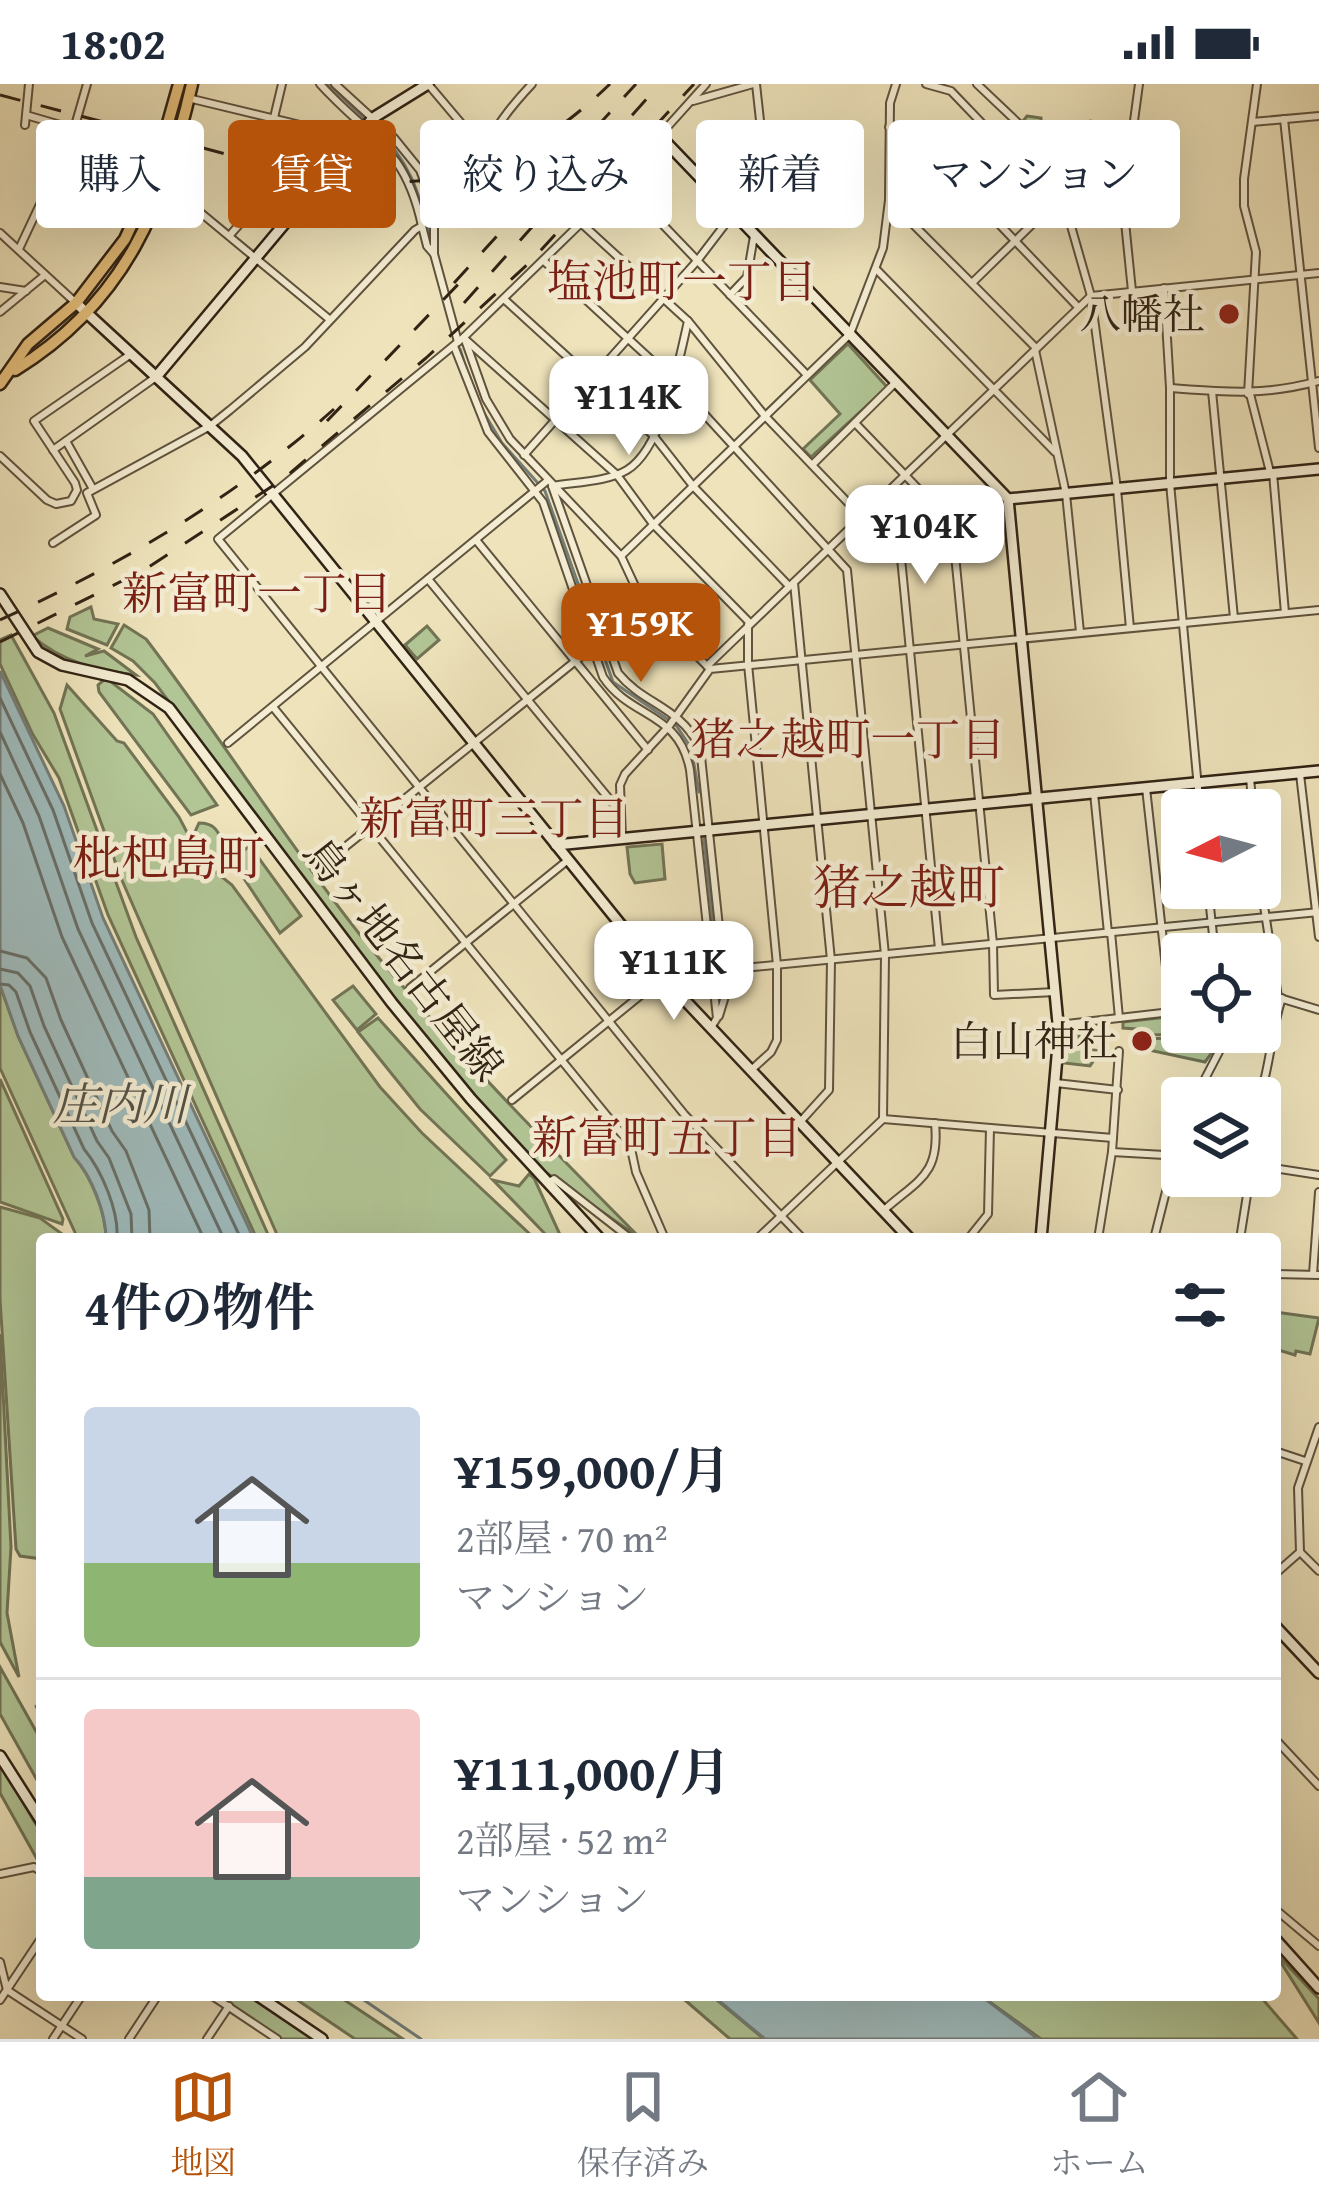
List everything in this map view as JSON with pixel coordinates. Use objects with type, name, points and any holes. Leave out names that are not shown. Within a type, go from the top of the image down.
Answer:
[{"type":"main road","points":[[169,120],[178,84]]},
{"type":"main road","points":[[182,120],[191,84]]},
{"type":"main road","points":[[0,384],[28,344],[76,303],[130,228]]},
{"type":"main road","points":[[12,371],[39,355],[86,313],[138,246],[146,228]]},
{"type":"street","points":[[25,125],[29,84]]},
{"type":"street","points":[[77,120],[87,84]]},
{"type":"street","points":[[230,235],[252,210],[282,84]]},
{"type":"street","points":[[320,84],[365,120]]},
{"type":"street","points":[[335,84],[366,120]]},
{"type":"street","points":[[374,120],[428,84],[458,120]]},
{"type":"street","points":[[499,120],[532,84]]},
{"type":"street","points":[[672,122],[706,84]]},
{"type":"street","points":[[689,102],[754,84],[760,120]]},
{"type":"street","points":[[890,120],[896,84]]},
{"type":"street","points":[[926,84],[952,91],[980,120]]},
{"type":"street","points":[[977,84],[1015,120]]},
{"type":"street","points":[[1134,120],[1138,84]]},
{"type":"street","points":[[1257,84],[1244,206],[1256,252],[1249,394],[1272,473],[1285,613]]},
{"type":"street","points":[[188,98],[278,120]]},
{"type":"street","points":[[26,115],[45,120]]},
{"type":"street","points":[[1252,122],[1319,116]]},
{"type":"street","points":[[1284,119],[1319,448]]},
{"type":"street","points":[[396,145],[412,158],[420,176]]},
{"type":"street","points":[[672,149],[694,172]]},
{"type":"street","points":[[396,160],[408,176],[420,219]]},
{"type":"street","points":[[621,556],[850,334],[877,270],[888,206]]},
{"type":"street","points":[[19,249],[36,212]]},
{"type":"street","points":[[204,214],[330,320]]},
{"type":"street","points":[[52,543],[96,515],[87,493],[210,426],[305,347],[420,227]]},
{"type":"street","points":[[53,450],[156,377],[280,228]]},
{"type":"street","points":[[422,228],[434,254]]},
{"type":"street","points":[[434,228],[434,254],[488,432],[621,556],[642,601],[709,668]]},
{"type":"street","points":[[576,228],[459,342],[218,539],[684,1114],[798,1233]]},
{"type":"street","points":[[587,228],[688,321],[765,416],[901,558],[939,949]]},
{"type":"street","points":[[666,228],[807,375]]},
{"type":"street","points":[[524,455],[726,228]]},
{"type":"street","points":[[746,228],[1008,500],[1058,1025],[1041,1233]]},
{"type":"street","points":[[918,228],[1035,349],[1066,494],[1080,632]]},
{"type":"street","points":[[1003,228],[1078,308]]},
{"type":"street","points":[[973,282],[1028,228]]},
{"type":"street","points":[[1072,228],[1091,296],[1130,628]]},
{"type":"street","points":[[1126,228],[1132,291]]},
{"type":"street","points":[[0,233],[242,456],[663,977],[904,1233]]},
{"type":"street","points":[[730,295],[746,277],[754,236]]},
{"type":"street","points":[[544,261],[674,381],[847,571],[885,955],[883,1119],[763,1233]]},
{"type":"street","points":[[877,270],[1058,454]]},
{"type":"street","points":[[622,839],[620,785],[709,668],[749,624],[1091,296],[1319,273]]},
{"type":"street","points":[[0,313],[45,274]]},
{"type":"street","points":[[0,287],[27,291]]},
{"type":"street","points":[[1164,288],[1170,483],[1199,789]]},
{"type":"street","points":[[504,299],[653,434],[693,485],[792,584],[831,960],[829,1090],[799,1123]]},
{"type":"street","points":[[228,743],[543,486],[617,475],[632,467],[653,434],[674,381],[688,321]]},
{"type":"street","points":[[459,342],[617,475],[653,524],[749,624],[748,664],[777,965],[777,1040],[750,1071]]},
{"type":"street","points":[[459,342],[486,399],[543,486],[613,664],[626,683],[700,747],[717,1018]]},
{"type":"street","points":[[0,456],[47,500],[64,505],[75,497],[77,490],[34,421],[131,354]]},
{"type":"street","points":[[813,464],[895,382]]},
{"type":"street","points":[[1170,388],[1249,394],[1315,382]]},
{"type":"street","points":[[1213,391],[1234,618]]},
{"type":"street","points":[[855,423],[952,524],[994,995],[1055,992]]},
{"type":"street","points":[[66,441],[93,490]]},
{"type":"street","points":[[1008,500],[1319,469]]},
{"type":"street","points":[[543,486],[610,686],[673,721],[688,759],[726,993],[723,1011],[710,1029]]},
{"type":"street","points":[[476,539],[648,750]]},
{"type":"street","points":[[428,579],[620,812]]},
{"type":"street","name":"鳥ヶ地名古屋線","points":[[0,594],[38,652],[62,665],[128,680],[169,708],[392,1003],[594,1233]]},
{"type":"street","points":[[319,868],[603,639],[642,601]]},
{"type":"street","points":[[709,668],[1319,610]]},
{"type":"street","points":[[273,707],[630,1144],[636,1172],[662,1233]]},
{"type":"street","points":[[556,845],[1319,771]]},
{"type":"street","points":[[1300,773],[1319,937]]},
{"type":"street","points":[[1250,778],[1251,789]]},
{"type":"street","points":[[1146,788],[1161,936]]},
{"type":"street","points":[[1094,793],[1120,1018]]},
{"type":"street","points":[[410,988],[568,860]]},
{"type":"street","points":[[1210,909],[1213,933]]},
{"type":"street","points":[[1263,909],[1267,933]]},
{"type":"street","points":[[723,970],[1317,912]]},
{"type":"street","points":[[512,1100],[663,977]]},
{"type":"street","points":[[1281,997],[1319,1010]]},
{"type":"street","points":[[1058,1025],[1161,1013]]},
{"type":"street","points":[[1099,1233],[1112,1152],[1119,1051]]},
{"type":"street","points":[[1054,1083],[1118,1090]]},
{"type":"street","points":[[883,1119],[1113,1138]]},
{"type":"street","points":[[883,1211],[930,1169],[937,1154],[935,1123]]},
{"type":"street","points":[[973,1233],[988,1214],[990,1128]]},
{"type":"street","points":[[1112,1152],[1161,1155]]},
{"type":"street","points":[[1281,1169],[1319,1175]]},
{"type":"street","points":[[547,1184],[554,1179],[623,1233]]},
{"type":"street","points":[[1281,1274],[1316,1275],[1319,1192]]},
{"type":"street","points":[[1156,1233],[1166,1197]]},
{"type":"street","points":[[1241,1233],[1247,1197]]},
{"type":"street","points":[[1318,1567],[1300,1552],[1298,1489],[1319,1426]]},
{"type":"street","points":[[1281,1453],[1305,1461]]},
{"type":"street","points":[[1281,1569],[1300,1552]]},
{"type":"street","points":[[1281,1632],[1319,1673]]},
{"type":"street","points":[[1281,1745],[1319,1786]]},
{"type":"street","points":[[0,1756],[36,1813]]},
{"type":"street","points":[[0,1874],[36,1868]]},
{"type":"street","points":[[1281,1914],[1319,1946]]},
{"type":"street","points":[[0,2000],[36,1945]]},
{"type":"street","points":[[1281,1947],[1319,1988]]},
{"type":"street","points":[[0,1962],[7,1990],[82,2039]]},
{"type":"street","points":[[53,2039],[78,2001]]},
{"type":"street","points":[[129,2039],[154,2001]]},
{"type":"street","points":[[221,2001],[277,2039]]},
{"type":"street","points":[[265,2001],[322,2039]]},
{"type":"street","points":[[207,2039],[229,2006]]},
{"type":"green space","points":[[848,344],[887,387],[811,457],[803,449],[840,414],[810,380]]},
{"type":"green space","points":[[91,607],[94,619],[118,624],[107,645],[67,629],[70,617]]},
{"type":"green space","points":[[124,625],[146,639],[361,936],[497,1091],[635,1233],[541,1169],[492,1118],[353,947],[155,683],[111,648]]},
{"type":"green space","points":[[427,626],[439,640],[417,659],[405,645]]},
{"type":"green space","points":[[48,628],[98,649],[85,656],[104,651],[136,675],[68,659],[32,636]]},
{"type":"green space","points":[[11,635],[54,713],[136,937],[267,1233],[254,1233],[108,915],[59,778],[0,664],[0,640]]},
{"type":"green space","points":[[106,678],[153,714],[217,805],[191,815],[99,692],[98,685]]},
{"type":"green space","points":[[67,685],[124,743],[179,817],[202,861],[232,885],[380,1087],[529,1233],[276,1233],[121,878],[60,709]]},
{"type":"green space","points":[[199,823],[212,826],[220,836],[224,845],[216,859],[204,853],[194,834]]},
{"type":"green space","points":[[662,844],[665,879],[635,883],[627,847]]},
{"type":"green space","points":[[250,846],[301,916],[280,933],[231,859]]},
{"type":"green space","points":[[0,985],[18,1036],[96,1195],[105,1233],[75,1233],[0,1068]]},
{"type":"green space","points":[[353,986],[376,1014],[357,1030],[333,1000]]},
{"type":"green space","points":[[378,1018],[506,1160],[490,1176],[420,1109],[358,1032]]},
{"type":"green space","points":[[1161,1018],[1161,1035],[1143,1035],[1123,1028],[1123,1022]]},
{"type":"green space","points":[[1078,1028],[1081,1048],[1100,1051],[1090,1066],[1064,1063],[1066,1032]]},
{"type":"green space","points":[[1161,1038],[1161,1053],[1144,1049],[1143,1039]]},
{"type":"green space","points":[[1163,1053],[1212,1053],[1205,1062]]},
{"type":"green space","points":[[0,1079],[63,1219],[62,1224],[0,1202]]},
{"type":"green space","points":[[529,1174],[534,1178],[559,1233],[544,1233],[493,1180],[519,1186]]},
{"type":"green space","points":[[0,1207],[40,1218],[61,1233],[36,1233],[36,1558],[20,1556],[16,1549],[0,1299]]},
{"type":"green space","points":[[1281,1313],[1319,1318],[1310,1354],[1296,1351],[1295,1355],[1281,1351]]},
{"type":"green space","points":[[0,1334],[11,1547],[7,1613],[19,1677],[0,1642]]},
{"type":"green space","points":[[0,1667],[36,1731],[36,1778],[0,1714]]},
{"type":"green space","points":[[0,1764],[36,1824],[36,1857],[0,1793]]},
{"type":"green space","points":[[1281,1958],[1319,1999],[1319,2023],[1281,1963]]},
{"type":"green space","points":[[225,2001],[258,2001],[315,2039],[282,2039]]},
{"type":"green space","points":[[299,2001],[346,2001],[403,2039],[355,2039]]},
{"type":"green space","points":[[686,2001],[718,2001],[764,2039],[730,2039]]},
{"type":"green space","points":[[988,2001],[1264,2001],[1297,2039],[1041,2039]]},
{"type":"water","name":"庄内川","points":[[0,671],[64,806],[103,918],[251,1233],[105,1233],[97,1195],[74,1157],[18,1036],[0,985]]},
{"type":"water","points":[[719,2001],[988,2001],[1038,2039],[765,2039]]},
{"type":"waterway","points":[[328,84],[366,120]]},
{"type":"waterway","points":[[396,151],[411,178],[430,239]]},
{"type":"waterway","points":[[460,349],[467,371]]},
{"type":"waterway","points":[[484,413],[502,443],[545,491],[613,682],[676,725],[691,748],[699,792]]},
{"type":"waterway","points":[[704,839],[716,954]]},
{"type":"waterway","points":[[365,2001],[421,2039]]},
{"type":"railway","points":[[0,95],[317,175],[418,181],[466,173],[513,155],[561,126],[610,84]]},
{"type":"railway","points":[[454,283],[636,84]]},
{"type":"railway","points":[[464,303],[660,84]]},
{"type":"railway","points":[[0,642],[144,570],[283,479],[529,263],[694,84]]},
{"type":"railway","points":[[327,421],[468,274]]},
{"type":"railway","points":[[0,620],[175,527],[256,472],[334,409]]},
{"type":"place","name":"八幡社","points":[[1229,314]]},
{"type":"place","name":"白山神社","points":[[1142,1041]]},
{"type":"district","name":"塩池町一丁目","points":[[682,281]]},
{"type":"district","name":"新富町一丁目","points":[[257,593]]},
{"type":"district","name":"猪之越町一丁目","points":[[848,739]]},
{"type":"district","name":"新富町三丁目","points":[[494,818]]},
{"type":"district","name":"枇杷島町","points":[[169,858]]},
{"type":"district","name":"猪之越町","points":[[909,887]]},
{"type":"district","name":"新富町五丁目","points":[[667,1137]]}]
